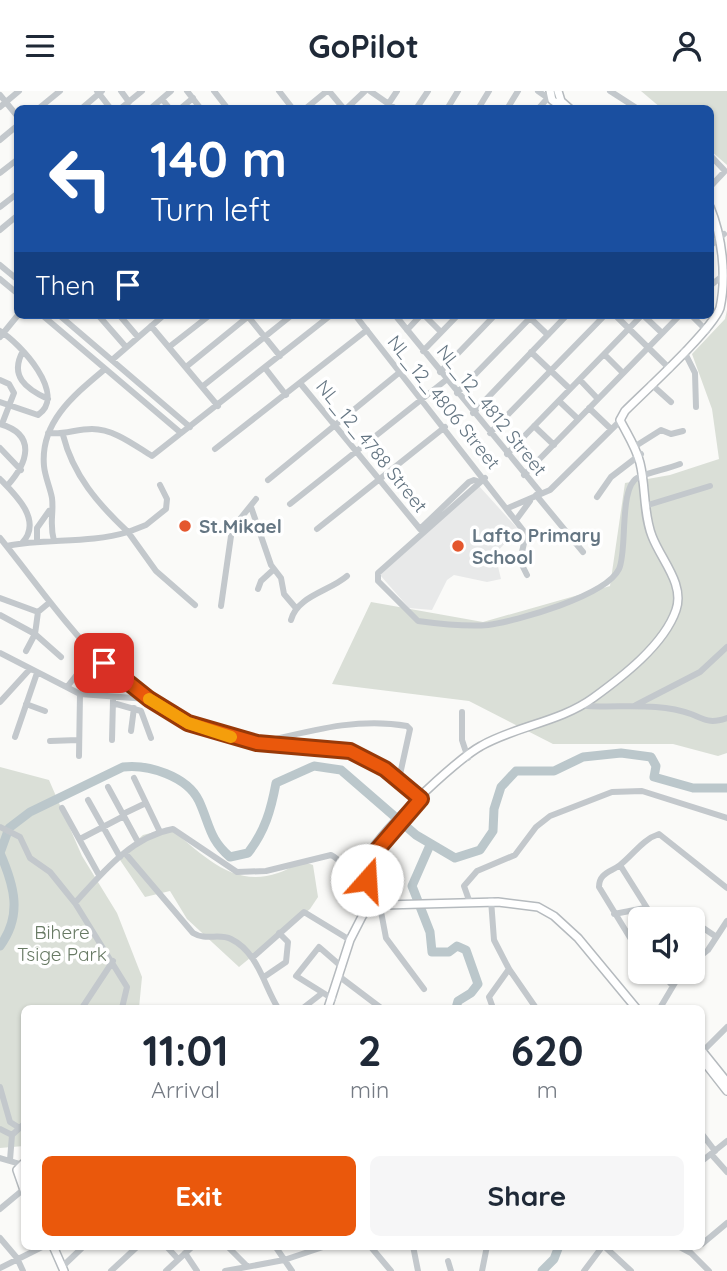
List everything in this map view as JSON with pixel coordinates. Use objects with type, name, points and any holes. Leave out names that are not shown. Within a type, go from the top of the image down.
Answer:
[{"type":"main road","points":[[552,93],[566,105]]},
{"type":"main road","points":[[714,213],[727,249]]},
{"type":"main road","points":[[722,235],[726,273],[723,306]]},
{"type":"main road","points":[[468,757],[484,747],[587,706],[643,659],[664,636],[678,611],[680,586],[653,532],[640,455],[622,419],[706,331],[723,306],[727,288]]},
{"type":"main road","points":[[639,1005],[557,913],[535,903],[408,904],[376,899],[365,883],[368,862],[392,830],[420,798],[468,757],[483,745],[585,703],[640,657],[667,628],[678,604],[678,591],[649,526],[644,476]]},
{"type":"main road","points":[[330,1005],[350,940],[376,899]]},
{"type":"main road","points":[[491,902],[526,904],[554,916],[578,938],[634,1005]]},
{"type":"main road","points":[[705,1055],[727,1081]]},
{"type":"main road","points":[[705,1063],[727,1091]]},
{"type":"main road","points":[[55,1250],[63,1269]]},
{"type":"street","points":[[0,95],[3,105],[19,91]]},
{"type":"street","points":[[43,105],[60,91]]},
{"type":"street","points":[[121,91],[129,101]]},
{"type":"street","points":[[124,105],[142,91]]},
{"type":"street","points":[[155,105],[171,91]]},
{"type":"street","points":[[187,91],[198,105]]},
{"type":"street","points":[[214,91],[225,105]]},
{"type":"street","points":[[310,105],[328,91],[341,105]]},
{"type":"street","points":[[350,105],[368,91],[386,105]]},
{"type":"street","points":[[538,91],[552,93]]},
{"type":"street","points":[[610,91],[631,105]]},
{"type":"street","points":[[84,105],[99,92]]},
{"type":"street","points":[[184,105],[192,98]]},
{"type":"street","points":[[162,99],[167,105]]},
{"type":"street","points":[[0,140],[14,128]]},
{"type":"street","points":[[714,159],[725,171],[714,183]]},
{"type":"street","points":[[0,173],[14,162]]},
{"type":"street","points":[[0,207],[14,196]]},
{"type":"street","points":[[0,230],[14,218]]},
{"type":"street","points":[[714,242],[722,235]]},
{"type":"street","points":[[0,265],[14,277]]},
{"type":"street","points":[[0,279],[14,291]]},
{"type":"street","points":[[0,401],[38,415],[48,399],[43,380],[23,351],[1,333],[14,319]]},
{"type":"street","points":[[47,319],[181,433]]},
{"type":"street","points":[[64,319],[190,427]]},
{"type":"street","points":[[101,319],[126,347]]},
{"type":"street","points":[[107,326],[115,319]]},
{"type":"street","points":[[123,319],[138,337]]},
{"type":"street","points":[[112,360],[159,319]]},
{"type":"street","points":[[169,347],[204,319]]},
{"type":"street","points":[[186,367],[245,319]]},
{"type":"street","points":[[251,319],[280,356]]},
{"type":"street","points":[[203,387],[287,319]]},
{"type":"street","points":[[48,433],[63,435],[89,429],[105,431],[152,456],[218,407],[326,319]]},
{"type":"street","name":"NL_12_4806 Street","points":[[358,319],[516,520]]},
{"type":"street","name":"NL_12_4812 Street","points":[[398,319],[583,552]]},
{"type":"street","points":[[407,330],[418,319]]},
{"type":"street","points":[[426,319],[441,333]]},
{"type":"street","points":[[423,351],[454,319]]},
{"type":"street","points":[[440,372],[491,319]]},
{"type":"street","points":[[457,393],[526,319]]},
{"type":"street","points":[[530,319],[548,335]]},
{"type":"street","points":[[473,413],[563,319]]},
{"type":"street","points":[[490,433],[601,319]]},
{"type":"street","points":[[619,319],[669,368]]},
{"type":"street","points":[[507,454],[639,319]]},
{"type":"street","points":[[647,319],[662,333]]},
{"type":"street","points":[[524,475],[676,319]]},
{"type":"street","points":[[695,319],[706,331]]},
{"type":"street","points":[[150,326],[218,407]]},
{"type":"street","points":[[215,449],[366,330]]},
{"type":"street","points":[[23,351],[18,364],[20,379],[27,389],[48,399]]},
{"type":"street","points":[[531,352],[570,389]]},
{"type":"street","points":[[685,352],[695,373],[696,407]]},
{"type":"street","points":[[604,354],[623,373]]},
{"type":"street","points":[[265,368],[286,395]]},
{"type":"street","points":[[54,541],[50,512],[52,497],[44,465],[48,433],[68,401],[105,369]]},
{"type":"street","points":[[268,480],[400,372]]},
{"type":"street","points":[[0,380],[13,389],[1,424],[16,431],[23,440],[26,456],[21,470],[7,486]]},
{"type":"street","points":[[290,504],[446,380]]},
{"type":"street","points":[[580,380],[598,399]]},
{"type":"street","name":"NL_12_4788 Street","points":[[300,383],[420,529],[469,482],[482,480]]},
{"type":"street","points":[[652,385],[671,403]]},
{"type":"street","points":[[559,401],[578,419]]},
{"type":"street","points":[[589,408],[610,428]]},
{"type":"street","points":[[508,508],[550,490],[622,419]]},
{"type":"street","points":[[534,426],[554,445]]},
{"type":"street","points":[[317,529],[445,427]]},
{"type":"street","points":[[636,446],[659,431],[671,434],[683,431]]},
{"type":"street","points":[[63,435],[74,466],[89,492],[128,532],[156,571],[195,605]]},
{"type":"street","points":[[0,448],[21,470]]},
{"type":"street","points":[[597,497],[609,479],[640,455]]},
{"type":"street","points":[[482,480],[378,573],[380,583],[418,621],[488,625],[562,604],[601,586],[619,569],[625,507],[632,483],[680,464]]},
{"type":"street","points":[[0,479],[27,510],[30,531],[22,543]]},
{"type":"street","points":[[7,546],[37,541],[95,541],[146,525],[166,509],[167,499],[160,485]]},
{"type":"street","points":[[648,505],[710,486]]},
{"type":"street","points":[[527,575],[520,561],[527,536],[516,520],[536,496]]},
{"type":"street","points":[[221,606],[232,529],[256,499]]},
{"type":"street","points":[[251,507],[274,570],[281,578],[284,594],[295,607]]},
{"type":"street","points":[[37,541],[37,528],[50,512]]},
{"type":"street","points":[[0,538],[94,653],[149,699],[188,723],[257,743],[350,751],[399,779],[420,798]]},
{"type":"street","points":[[258,590],[261,581],[274,570]]},
{"type":"street","points":[[291,620],[295,607],[337,586],[347,576]]},
{"type":"street","points":[[0,598],[38,612]]},
{"type":"street","points":[[26,651],[35,634],[38,612],[50,602]]},
{"type":"street","points":[[0,615],[35,634],[61,657]]},
{"type":"street","points":[[634,706],[700,672],[727,647]]},
{"type":"street","points":[[0,653],[80,694],[113,701],[143,713],[151,738]]},
{"type":"street","points":[[67,687],[94,653]]},
{"type":"street","points":[[0,702],[34,671]]},
{"type":"street","points":[[15,737],[34,671]]},
{"type":"street","points":[[79,756],[80,694]]},
{"type":"street","points":[[113,701],[149,699]]},
{"type":"street","points":[[112,740],[113,701]]},
{"type":"street","points":[[26,704],[45,711]]},
{"type":"street","points":[[587,706],[634,706],[690,714],[705,722],[727,718]]},
{"type":"street","points":[[131,731],[134,708]]},
{"type":"street","points":[[462,712],[462,740],[468,757]]},
{"type":"street","points":[[257,743],[317,729],[363,723],[407,726],[410,729],[399,779]]},
{"type":"street","points":[[50,741],[78,740]]},
{"type":"street","points":[[134,778],[160,832]]},
{"type":"street","points":[[108,787],[138,842]]},
{"type":"street","points":[[470,902],[464,886],[473,873],[512,858],[550,816],[597,796],[635,790],[727,818]]},
{"type":"street","points":[[88,800],[122,855],[193,933],[204,938],[232,939],[252,958],[277,1005]]},
{"type":"street","points":[[80,839],[146,803]]},
{"type":"street","points":[[62,807],[100,875]]},
{"type":"street","points":[[1,827],[15,833],[25,844],[32,861],[50,872],[75,903],[127,986],[123,1005]]},
{"type":"street","points":[[75,903],[100,875],[138,842],[160,832],[176,829],[237,873],[266,871],[331,855],[339,860],[353,879],[365,883]]},
{"type":"street","points":[[628,936],[603,898],[599,881],[633,851],[659,834],[727,888]]},
{"type":"street","points":[[620,865],[644,907]]},
{"type":"street","points":[[376,899],[386,938],[424,989]]},
{"type":"street","points":[[491,902],[493,936],[509,969],[534,1005]]},
{"type":"street","points":[[614,914],[628,911]]},
{"type":"street","points":[[252,958],[304,912],[350,940]]},
{"type":"street","points":[[705,952],[726,923]]},
{"type":"street","points":[[705,929],[715,936]]},
{"type":"street","points":[[264,977],[286,962],[288,942],[279,933]]},
{"type":"street","points":[[333,999],[296,977],[320,947],[342,967]]},
{"type":"street","points":[[84,1005],[113,961]]},
{"type":"street","points":[[492,1005],[489,997],[509,969]]},
{"type":"street","points":[[340,977],[377,1005]]},
{"type":"street","points":[[662,1005],[672,985]]},
{"type":"street","points":[[307,1005],[321,994]]},
{"type":"street","points":[[705,1048],[727,1027]]},
{"type":"street","points":[[0,1087],[10,1122]]},
{"type":"street","points":[[10,1122],[21,1126],[12,1135],[10,1160]]},
{"type":"street","points":[[10,1122],[2,1129],[12,1135]]},
{"type":"street","points":[[705,1139],[727,1172]]},
{"type":"street","points":[[705,1159],[727,1140]]},
{"type":"street","points":[[0,1158],[21,1164]]},
{"type":"street","points":[[0,1209],[21,1192]]},
{"type":"street","points":[[705,1242],[727,1223]]},
{"type":"street","points":[[0,1238],[18,1258],[23,1271]]},
{"type":"street","points":[[0,1268],[35,1250]]},
{"type":"street","points":[[63,1269],[80,1250]]},
{"type":"street","points":[[113,1271],[134,1250]]},
{"type":"street","points":[[170,1250],[178,1259]]},
{"type":"street","points":[[166,1271],[188,1250]]},
{"type":"street","points":[[231,1250],[247,1266]]},
{"type":"street","points":[[278,1250],[292,1271]]},
{"type":"street","points":[[225,1271],[284,1260],[314,1250]]},
{"type":"street","points":[[373,1250],[391,1271]]},
{"type":"street","points":[[414,1250],[418,1271]]},
{"type":"street","points":[[482,1271],[486,1250]]},
{"type":"street","points":[[584,1271],[600,1250]]},
{"type":"street","points":[[607,1250],[631,1271]]},
{"type":"street","points":[[685,1250],[709,1271]]},
{"type":"street","points":[[691,1253],[695,1250]]},
{"type":"street","points":[[185,1253],[197,1271]]},
{"type":"street","points":[[448,1261],[451,1271]]},
{"type":"shaded area","name":"Lafto Primary School","points":[[479,486],[518,529],[495,554],[501,579],[487,582],[454,575],[447,580],[432,610],[409,608],[380,575]]},
{"type":"green space","points":[[641,91],[727,91],[727,165],[714,154],[714,105],[657,105]]},
{"type":"green space","points":[[727,310],[727,753],[718,756],[673,744],[553,744],[469,701],[332,684],[371,602],[483,622],[610,586],[625,483],[670,475],[719,459],[712,409],[692,354],[725,319]]},
{"type":"green space","name":"Bihere Tsige Park","points":[[0,767],[49,780],[82,856],[117,913],[142,977],[139,1005],[21,1005],[21,1146],[0,1148]]},
{"type":"green space","points":[[170,828],[206,858],[232,873],[262,877],[299,864],[313,865],[318,897],[310,909],[239,967],[187,919],[170,891],[145,897],[118,857],[143,835]]},
{"type":"waterway","points":[[0,946],[12,923],[14,911],[12,888],[0,853],[9,828],[30,812],[123,767],[166,773],[186,785],[199,801],[214,838],[230,857],[248,853],[259,837],[276,783],[314,766],[341,770],[416,835],[455,858],[480,850],[493,831],[494,809],[501,787],[516,771],[554,771],[583,757],[621,753],[651,757],[656,766],[654,777],[693,788],[727,788]]},
{"type":"waterway","points":[[430,845],[412,886],[430,932],[432,952],[449,952],[457,946],[466,950],[478,984],[457,1005]]},
{"type":"waterway","points":[[542,1271],[554,1259],[557,1250]]},
{"type":"slow traffic","points":[[149,699],[188,723],[231,737]]},
{"type":"place","name":"St.Mikael","points":[[185,526]]},
{"type":"place","name":"Lafto Primary School","points":[[458,546]]},
{"type":"route","points":[[104,663],[168,712],[204,730],[257,743],[350,751],[399,779],[421,799],[368,862],[367,880]]}]
